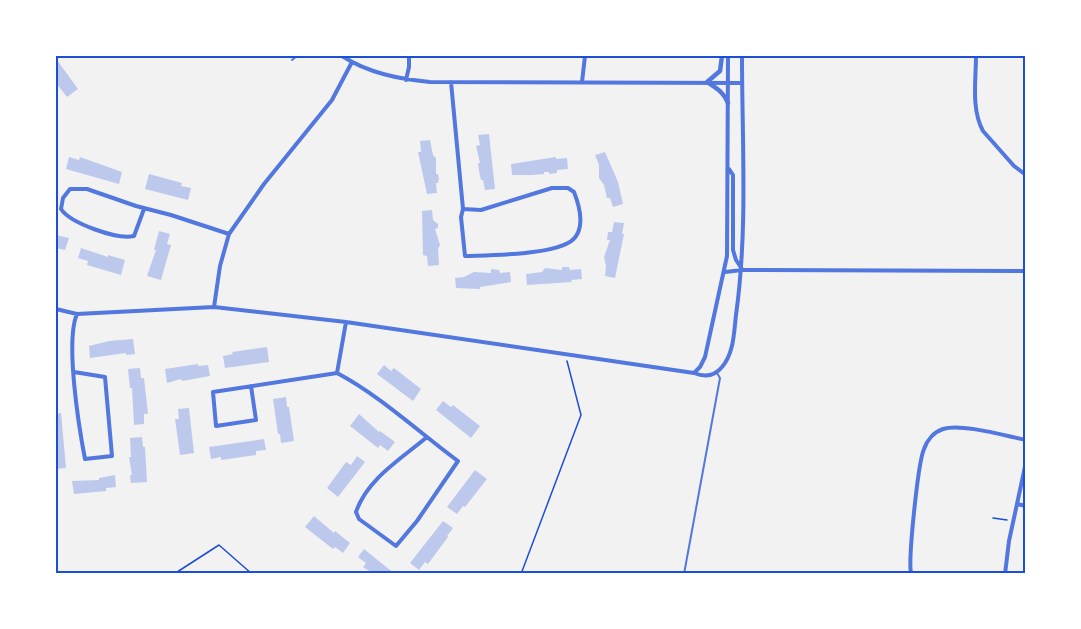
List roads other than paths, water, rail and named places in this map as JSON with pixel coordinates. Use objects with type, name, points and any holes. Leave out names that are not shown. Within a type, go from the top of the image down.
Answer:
[{"type":"street","points":[[342,56],[375,72],[406,80],[742,83]]},
{"type":"street","points":[[406,80],[409,56]]},
{"type":"street","points":[[582,82],[585,56]]},
{"type":"street","points":[[706,82],[720,71],[722,56]]},
{"type":"street","points":[[694,373],[705,357],[727,256],[728,56]]},
{"type":"street","points":[[56,309],[77,314],[214,307],[346,322],[703,376],[717,373],[727,360],[731,349],[742,270],[742,56]]},
{"type":"street","points":[[976,56],[976,108],[980,125],[1014,166],[1026,175]]},
{"type":"street","points":[[214,307],[220,266],[229,234],[264,184],[325,109],[352,62]]},
{"type":"street","points":[[451,82],[465,256],[524,252],[569,243],[578,231],[581,217],[574,192],[559,187],[481,210],[463,209]]},
{"type":"street","points":[[706,82],[720,91],[728,104]]},
{"type":"street","points":[[728,168],[733,175],[733,250],[742,270]]},
{"type":"street","points":[[144,209],[134,236],[127,238],[75,221],[65,215],[61,209],[63,198],[70,189],[87,189],[144,209],[171,215],[229,234]]},
{"type":"street","points":[[725,272],[742,270],[1026,271]]},
{"type":"street","points":[[75,372],[105,377],[112,456],[85,459],[80,432],[75,372],[73,348],[74,321],[77,314]]},
{"type":"street","points":[[337,373],[346,322]]},
{"type":"street","points":[[251,386],[256,420],[216,426],[213,392],[251,386],[337,373],[418,428],[458,461],[417,521],[396,546],[359,519],[356,512],[359,502],[370,485],[427,437]]},
{"type":"street","points":[[911,573],[910,555],[923,452],[932,436],[942,429],[954,427],[1026,440]]},
{"type":"street","points":[[1005,573],[1009,541],[1026,462]]},
{"type":"street","points":[[1017,504],[1026,506]]},
{"type":"lane","points":[[292,60],[297,56]]},
{"type":"lane","points":[[684,573],[720,378],[717,373]]}]
